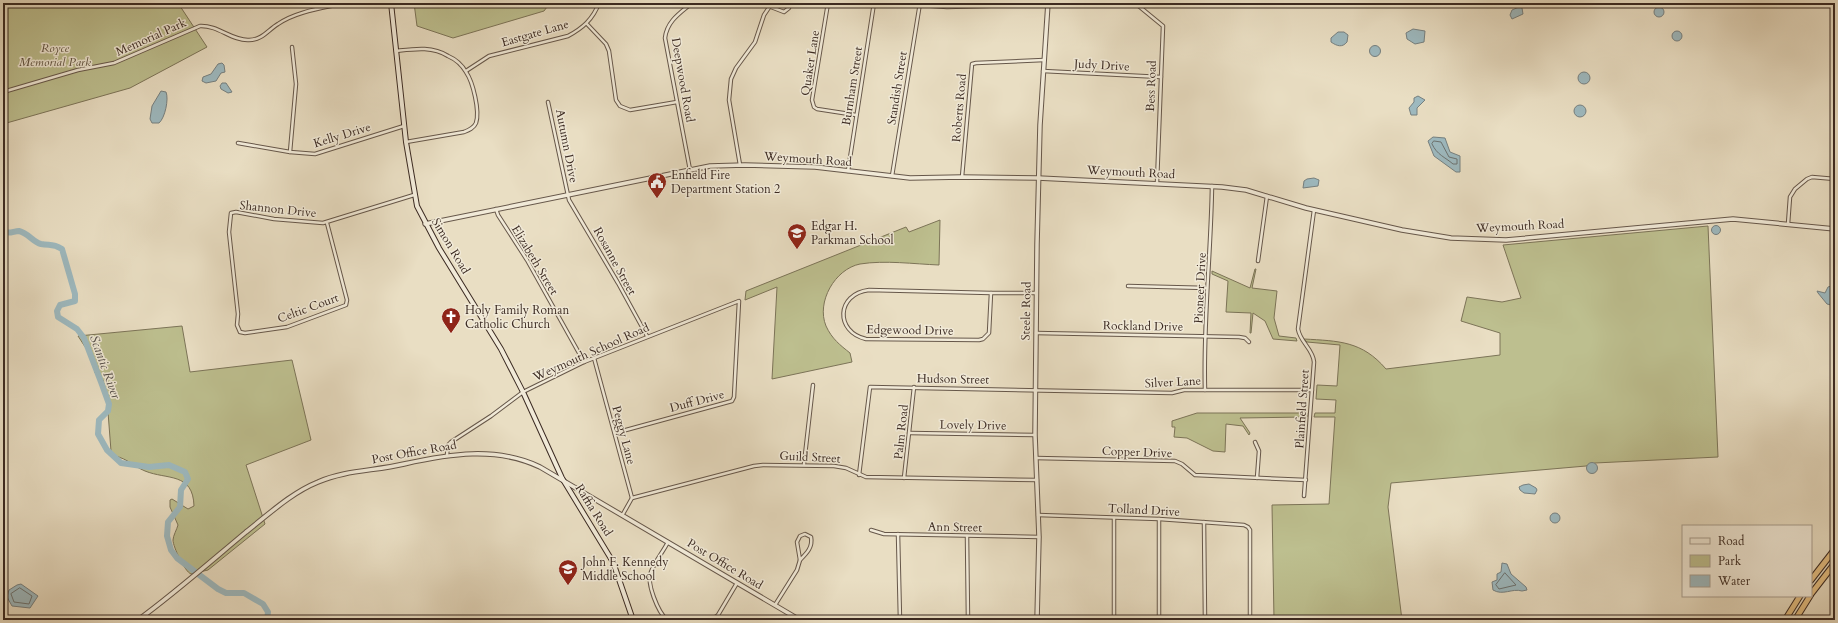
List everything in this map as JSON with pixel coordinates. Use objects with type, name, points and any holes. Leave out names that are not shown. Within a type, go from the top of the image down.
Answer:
[{"type":"highway","points":[[1812,579],[1835,549]]},
{"type":"highway","points":[[1812,592],[1835,563]]},
{"type":"highway","points":[[1785,620],[1799,597]]},
{"type":"highway","points":[[1795,620],[1809,597]]},
{"type":"main road","name":"Simon Road","points":[[391,3],[404,126],[414,195],[425,224],[489,329],[523,392],[562,478]]},
{"type":"main road","name":"Raffia Road","points":[[562,478],[613,562],[633,620]]},
{"type":"street","name":"Memorial Park","points":[[3,92],[78,70],[114,63],[200,26],[214,28],[238,38],[248,40],[257,39],[278,24],[293,17],[345,3]]},
{"type":"street","name":"Eastgate Lane","points":[[466,70],[489,56],[568,36],[587,24],[600,3]]},
{"type":"street","name":"Deepwood Road","points":[[690,170],[666,46],[666,32],[674,18],[692,3]]},
{"type":"street","points":[[740,165],[729,100],[730,81],[736,68],[756,42],[764,15],[771,7],[772,3]]},
{"type":"street","points":[[771,7],[784,12],[789,8],[789,3]]},
{"type":"street","name":"Quaker Lane","points":[[828,3],[812,100],[813,105],[817,109],[856,115]]},
{"type":"street","name":"Burnham Street","points":[[848,171],[874,3]]},
{"type":"street","points":[[920,4],[947,7],[971,4],[1048,3]]},
{"type":"street","name":"Steele Road","points":[[1037,620],[1039,537],[1035,435],[1035,333],[1038,178],[1048,3]]},
{"type":"street","name":"Bess Road","points":[[1135,3],[1163,26],[1157,183]]},
{"type":"street","name":"Standish Street","points":[[892,177],[920,4]]},
{"type":"street","points":[[587,24],[606,44],[616,100],[620,106],[630,110],[677,102]]},
{"type":"street","points":[[290,152],[296,84],[292,47]]},
{"type":"street","points":[[396,51],[421,49],[433,50],[447,55],[466,70],[475,96],[477,117],[474,126],[468,131],[406,142]]},
{"type":"street","name":"Roberts Road","points":[[962,177],[972,64],[1044,60]]},
{"type":"street","name":"Judy Drive","points":[[1043,71],[1161,76]]},
{"type":"street","name":"Autumn Drive","points":[[548,102],[567,194]]},
{"type":"street","name":"Kelly Drive","points":[[238,143],[290,152],[315,154],[404,126]]},
{"type":"street","name":"Weymouth Road","points":[[425,224],[690,170],[716,166],[740,165],[815,167],[892,177],[1038,178],[1212,186],[1246,190],[1314,209],[1427,236],[1468,239],[1506,240],[1733,219],[1835,229]]},
{"type":"street","points":[[1788,224],[1790,197],[1795,189],[1807,179],[1812,177],[1835,179]]},
{"type":"street","name":"Pioneer Drive","points":[[1205,390],[1207,288],[1211,251],[1212,186]]},
{"type":"street","name":"Rosanne Street","points":[[567,194],[647,336]]},
{"type":"street","name":"Shannon Drive","points":[[231,214],[236,212],[274,219],[327,223],[414,195]]},
{"type":"street","points":[[1258,261],[1267,196]]},
{"type":"street","name":"Elizabeth Street","points":[[496,209],[498,215],[527,260],[584,362]]},
{"type":"street","name":"Plainfield Street","points":[[1304,496],[1314,356],[1302,341],[1298,329],[1314,209]]},
{"type":"street","name":"Celtic Court","points":[[231,214],[229,232],[238,314],[237,325],[240,332],[245,333],[287,327],[346,305],[347,300],[327,223]]},
{"type":"street","points":[[1128,286],[1207,288]]},
{"type":"street","name":"Edgewood Drive","points":[[991,293],[990,328],[987,335],[979,340],[866,339],[856,337],[850,331],[844,320],[846,303],[852,296],[862,291],[1036,293]]},
{"type":"street","name":"Weymouth School Road","points":[[447,455],[448,445],[451,442],[492,416],[523,392],[584,362],[739,301]]},
{"type":"street","name":"Duff Drive","points":[[615,433],[732,401],[734,397],[739,301]]},
{"type":"street","name":"Rockland Drive","points":[[1035,333],[1206,336],[1245,338],[1249,342]]},
{"type":"street","name":"Peggy Lane","points":[[594,358],[632,498]]},
{"type":"street","points":[[804,464],[813,385]]},
{"type":"street","name":"Hudson Street","points":[[859,475],[870,387],[1035,390]]},
{"type":"street","name":"Palm Road","points":[[904,478],[914,388]]},
{"type":"street","name":"Silver Lane","points":[[1035,390],[1172,394],[1184,390],[1312,390]]},
{"type":"street","name":"Lovely Drive","points":[[910,433],[1035,435]]},
{"type":"street","points":[[1255,442],[1259,451],[1257,478]]},
{"type":"street","name":"Post Office Road","points":[[138,620],[281,504],[312,485],[342,474],[399,465],[447,455],[479,454],[507,456],[536,464],[623,514],[800,620]]},
{"type":"street","name":"Copper Drive","points":[[1036,458],[1175,461],[1182,464],[1195,475],[1306,480]]},
{"type":"street","name":"Guild Street","points":[[632,498],[754,466],[804,464],[834,466],[846,468],[866,477],[1037,480]]},
{"type":"street","points":[[623,514],[632,498]]},
{"type":"street","name":"Tolland Drive","points":[[1038,515],[1159,519],[1248,527],[1250,530],[1250,620]]},
{"type":"street","points":[[1114,518],[1114,620]]},
{"type":"street","points":[[1159,519],[1159,620]]},
{"type":"street","points":[[1204,522],[1204,620]]},
{"type":"street","name":"Ann Street","points":[[871,530],[884,534],[1039,537]]},
{"type":"street","points":[[775,605],[796,570],[800,560],[807,553],[812,544],[811,537],[805,534],[800,536],[797,542],[800,560]]},
{"type":"street","points":[[898,534],[900,620]]},
{"type":"street","points":[[966,536],[968,620]]},
{"type":"street","points":[[667,620],[660,613],[657,606],[649,578],[669,542]]},
{"type":"street","points":[[711,620],[718,615],[737,583]]},
{"type":"green space","name":"Royce Memorial Park","points":[[3,3],[178,3],[207,47],[130,88],[3,124]]},
{"type":"green space","points":[[414,3],[550,3],[544,11],[453,38],[417,26]]},
{"type":"green space","points":[[940,220],[939,265],[889,262],[860,264],[843,272],[830,288],[824,307],[826,326],[834,338],[850,353],[852,362],[772,379],[777,287],[745,300],[746,291],[906,227],[909,232]]},
{"type":"green space","points":[[1708,226],[1718,457],[1595,463],[1586,466],[1391,483],[1388,507],[1402,620],[1274,620],[1272,505],[1329,504],[1335,417],[1314,417],[1315,413],[1335,413],[1336,400],[1316,399],[1317,385],[1337,386],[1340,345],[1307,342],[1304,339],[1349,344],[1368,353],[1386,369],[1500,355],[1500,333],[1461,321],[1467,297],[1502,302],[1521,298],[1503,245]]},
{"type":"green space","points":[[1255,269],[1252,288],[1277,291],[1274,318],[1279,336],[1296,338],[1297,341],[1273,339],[1265,321],[1253,313],[1250,333],[1251,313],[1226,312],[1228,281],[1212,274],[1212,271],[1250,288]]},
{"type":"green space","points":[[182,326],[190,372],[292,360],[311,440],[246,465],[265,524],[208,570],[191,574],[183,564],[174,543],[173,538],[178,525],[170,507],[170,500],[172,499],[188,509],[194,506],[193,495],[189,487],[184,482],[145,471],[115,456],[111,451],[107,399],[103,380],[95,373],[93,359],[78,336]]},
{"type":"green space","points":[[1197,413],[1307,413],[1307,417],[1240,418],[1250,433],[1249,435],[1243,426],[1226,424],[1225,452],[1213,451],[1187,438],[1174,437],[1175,427],[1172,427],[1172,421]]},
{"type":"water","points":[[1519,7],[1522,8],[1523,14],[1512,19],[1510,15],[1512,10]]},
{"type":"water","points":[[1657,7],[1661,7],[1663,8],[1663,16],[1657,17],[1654,14],[1654,10]]},
{"type":"water","points":[[1413,29],[1425,31],[1424,42],[1415,44],[1407,39],[1406,33]]},
{"type":"water","points":[[1675,31],[1679,31],[1681,32],[1681,40],[1675,41],[1672,38],[1672,34]]},
{"type":"water","points":[[1338,32],[1344,32],[1348,35],[1347,42],[1341,46],[1331,42],[1331,38]]},
{"type":"water","points":[[1373,46],[1377,46],[1379,47],[1379,55],[1373,56],[1370,53],[1370,49]]},
{"type":"water","points":[[222,63],[224,65],[225,72],[221,73],[216,81],[206,83],[202,81],[203,77],[211,74],[218,64]]},
{"type":"water","points":[[1584,72],[1588,74],[1590,78],[1588,82],[1584,84],[1580,82],[1578,78],[1580,74]]},
{"type":"water","points":[[222,83],[226,83],[232,92],[228,93],[221,89],[220,86]]},
{"type":"water","points":[[161,91],[166,92],[167,95],[165,113],[159,123],[152,123],[150,119],[152,106]]},
{"type":"water","points":[[1418,96],[1425,100],[1417,108],[1417,115],[1411,115],[1409,108],[1414,102],[1414,98]]},
{"type":"water","points":[[1578,105],[1582,105],[1586,111],[1582,117],[1578,117],[1574,113],[1574,109]]},
{"type":"water","points":[[1433,137],[1445,138],[1450,152],[1460,156],[1460,172],[1456,172],[1434,156],[1428,141]]},
{"type":"water","points":[[1314,178],[1319,180],[1318,186],[1303,188],[1304,181]]},
{"type":"water","points":[[1714,226],[1718,226],[1720,230],[1718,234],[1714,234],[1712,232],[1712,228]]},
{"type":"water","points":[[1828,287],[1835,287],[1835,306],[1827,304],[1817,291],[1825,293]]},
{"type":"water","points":[[1592,462],[1596,464],[1598,468],[1596,472],[1592,474],[1588,472],[1586,468],[1588,464]]},
{"type":"water","points":[[1529,484],[1536,488],[1537,490],[1535,494],[1524,493],[1520,490],[1519,487]]},
{"type":"water","points":[[1555,513],[1560,518],[1555,523],[1550,518]]},
{"type":"water","points":[[1502,563],[1507,564],[1511,574],[1526,587],[1527,590],[1497,592],[1493,590],[1492,582],[1497,580],[1497,574],[1501,572]]},
{"type":"water","points":[[21,584],[38,596],[30,608],[12,606],[7,597],[9,590]]},
{"type":"waterway","name":"Scantic River","points":[[3,228],[4,232],[6,233],[19,231],[38,243],[53,245],[62,249],[75,294],[75,301],[60,305],[57,311],[58,317],[77,329],[84,338],[101,382],[109,404],[108,411],[99,420],[98,434],[107,450],[121,463],[149,467],[169,465],[185,472],[188,479],[181,490],[180,507],[168,522],[167,536],[171,550],[177,558],[218,589],[226,593],[244,593],[263,604],[268,612],[267,620]]},
{"type":"place","name":"Enfield Fire Department Station 2","points":[[657,199]]},
{"type":"place","name":"Edgar H. Parkman School","points":[[797,250]]},
{"type":"place","name":"Holy Family Roman Catholic Church","points":[[451,334]]},
{"type":"place","name":"John F. Kennedy Middle School","points":[[568,586]]}]
